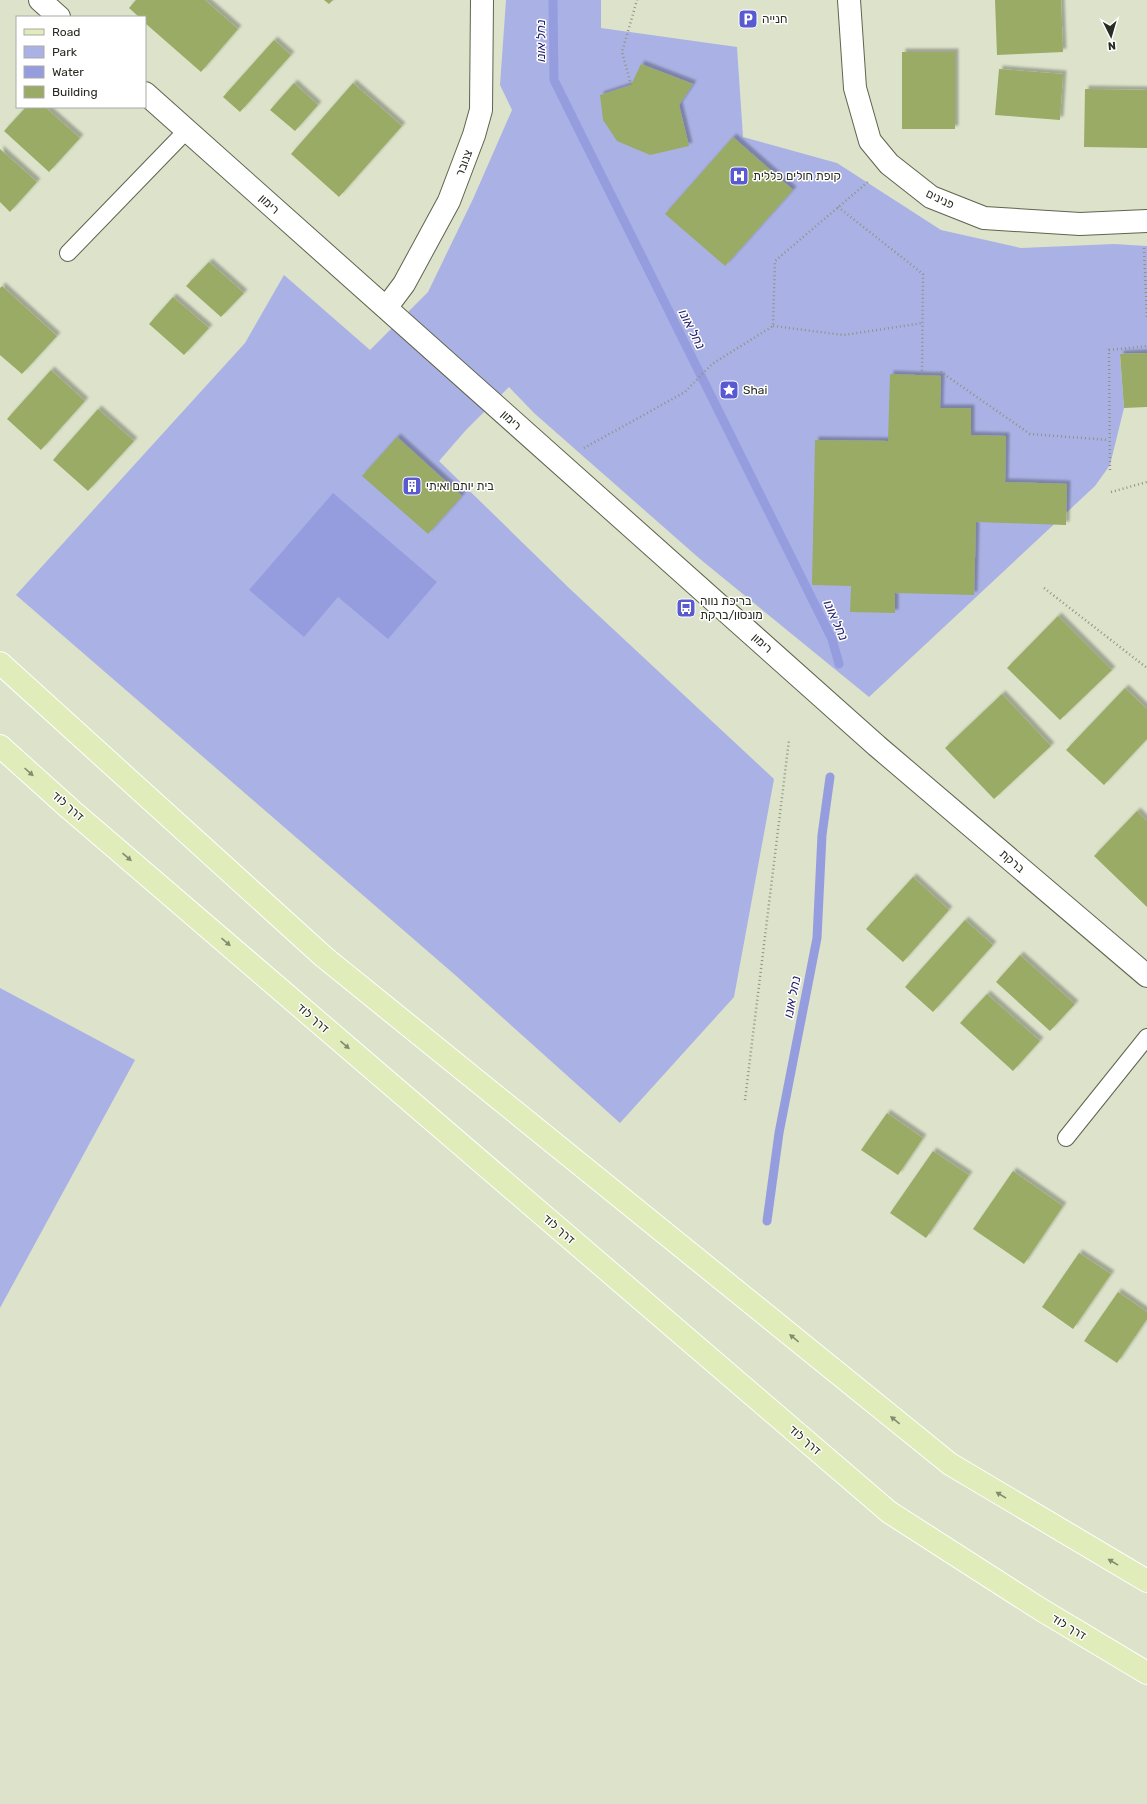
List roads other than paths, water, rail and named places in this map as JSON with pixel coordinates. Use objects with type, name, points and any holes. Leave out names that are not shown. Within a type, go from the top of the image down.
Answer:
[{"type":"main road","points":[[0,663],[324,957],[950,1464],[1147,1581]]},
{"type":"main road","name":"דרך לוד","points":[[0,746],[76,814],[889,1512],[1040,1610],[1147,1673]]},
{"type":"street","points":[[40,0],[58,16]]},
{"type":"street","name":"צנובר","points":[[386,308],[404,284],[449,200],[470,146],[481,110],[482,0]]},
{"type":"street","name":"פנינים","points":[[849,0],[855,88],[870,140],[889,164],[931,197],[984,218],[1080,224],[1144,221]]},
{"type":"street","name":"רימון","points":[[146,94],[877,746]]},
{"type":"street","name":"ברקת","points":[[877,746],[1147,976]]},
{"type":"lane","points":[[68,253],[187,130]]},
{"type":"lane","points":[[1066,1138],[1147,1037]]},
{"type":"water","points":[[333,493],[437,582],[388,639],[338,597],[304,637],[249,590]]},
{"type":"waterway","name":"נחל אונו","points":[[553,0],[554,80],[832,639],[839,664]]},
{"type":"waterway","name":"נחל אונו","points":[[767,1221],[779,1133],[817,938],[822,835],[830,777]]},
{"type":"place","name":"חנייה","points":[[748,19]]},
{"type":"place","name":"קופת חולים כללית","points":[[739,176]]},
{"type":"place","name":"Shai","points":[[729,390]]},
{"type":"place","name":"בית יותם ואיתי","points":[[412,486]]},
{"type":"place","name":"בריכת נווה מונסון/ברקת","points":[[686,608]]}]
